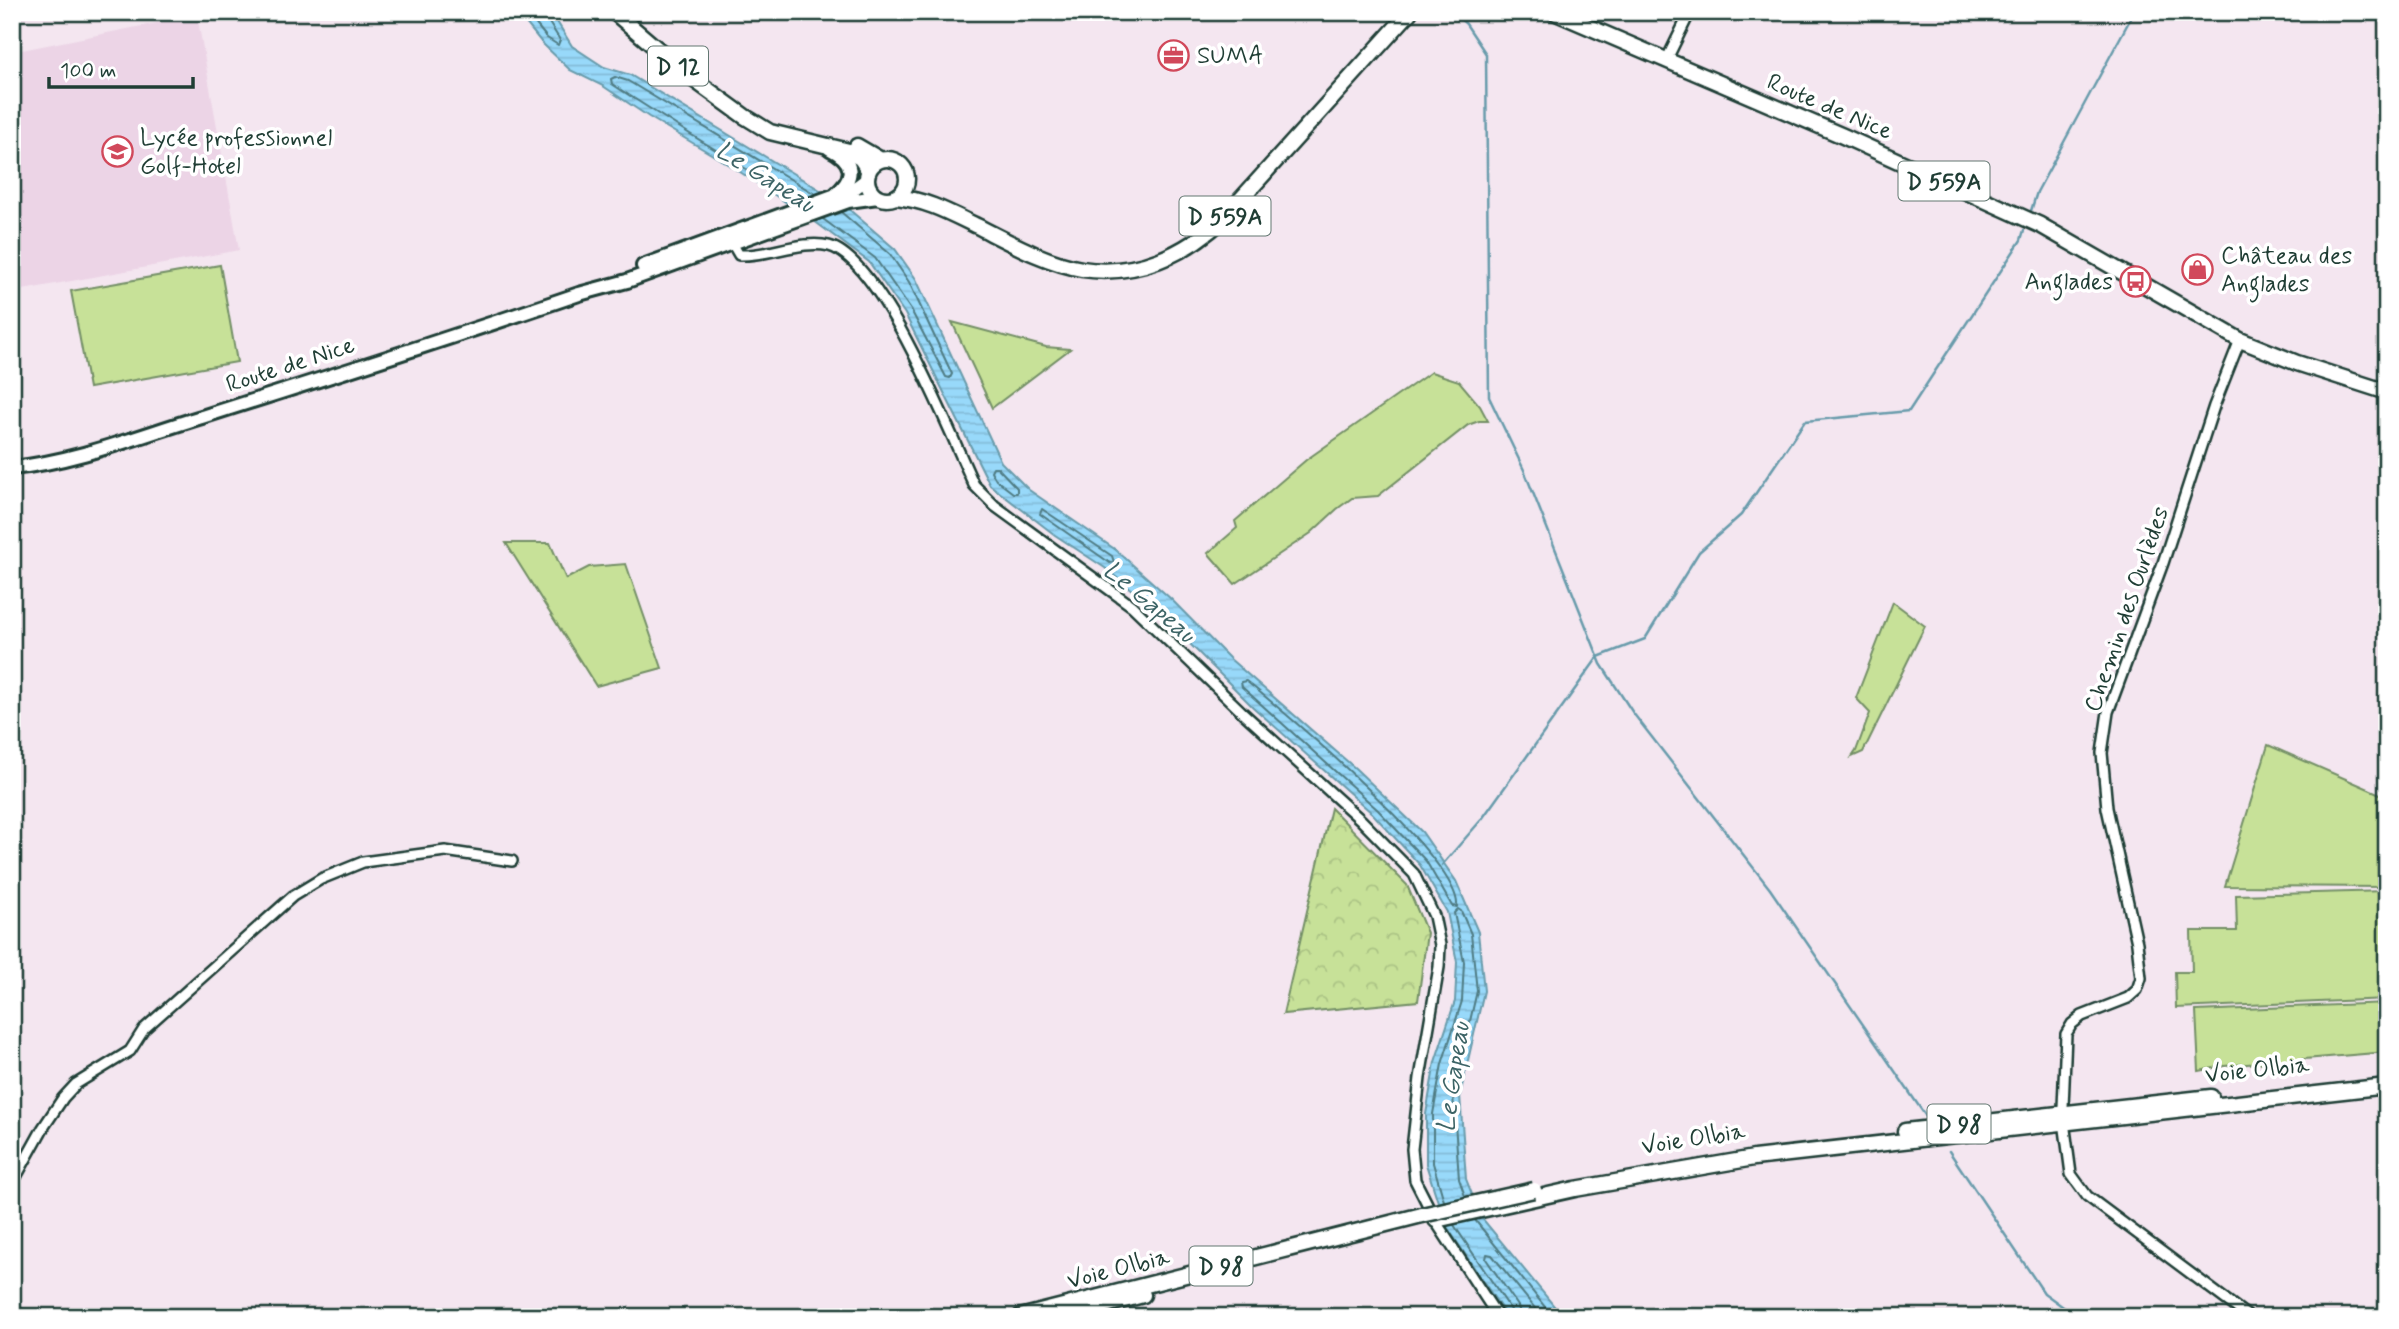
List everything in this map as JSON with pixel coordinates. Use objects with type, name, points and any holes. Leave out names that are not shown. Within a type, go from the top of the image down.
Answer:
[{"type":"main road","name":"D 12","points":[[614,12],[689,76],[744,116],[771,132],[825,146]]},
{"type":"main road","name":"D 559A","points":[[896,197],[937,206],[1046,258],[1080,269],[1117,270],[1154,263],[1191,244],[1224,218],[1410,12]]},
{"type":"main road","name":"Route de Nice","points":[[1553,12],[1843,136],[2040,225],[2240,340],[2297,363],[2387,392]]},
{"type":"main road","points":[[744,116],[784,129],[850,143],[881,160],[897,162],[905,170],[907,179],[904,189],[896,197],[878,197],[870,190],[868,175],[857,155],[825,146]]},
{"type":"main road","points":[[825,146],[845,159],[850,170],[849,179],[836,194]]},
{"type":"main road","points":[[579,294],[627,281],[855,188],[868,175],[872,166],[881,160]]},
{"type":"main road","name":"D 559A","points":[[907,179],[937,206]]},
{"type":"main road","points":[[579,294],[623,274],[783,219],[848,201],[878,197]]},
{"type":"main road","name":"Route de Nice","points":[[12,468],[85,453],[579,294]]},
{"type":"main road","name":"Voie Olbia","points":[[1020,1317],[1423,1219],[1702,1159],[2137,1104],[2387,1077]]},
{"type":"main road","name":"Voie Olbia","points":[[1535,1194],[1815,1150],[2387,1086]]},
{"type":"main road","name":"Voie Olbia","points":[[1060,1317],[1423,1219]]},
{"type":"street","points":[[1666,61],[1690,12]]},
{"type":"street","points":[[730,241],[739,255],[751,256],[816,244],[831,246],[852,260],[875,287],[898,321],[974,485],[995,506],[1132,606],[1242,712],[1361,820],[1414,874],[1434,916],[1440,945],[1440,967],[1414,1125],[1412,1149],[1415,1180],[1438,1225],[1498,1317]]},
{"type":"street","name":"Chemin des Ourlèdes","points":[[2063,1107],[2066,1034],[2072,1024],[2082,1016],[2128,998],[2137,990],[2140,978],[2137,943],[2107,808],[2102,753],[2108,712],[2163,562],[2214,406],[2240,340]]},
{"type":"street","points":[[12,1184],[43,1128],[76,1084],[130,1051],[144,1030],[293,896],[321,879],[363,862],[404,855],[445,851],[512,861]]},
{"type":"street","points":[[2065,1129],[2071,1174],[2087,1196],[2249,1317]]},
{"type":"street","points":[[12,1311],[26,1317]]},
{"type":"shaded area","name":"Lycée professionnel Golf-Hotel","points":[[197,15],[239,250],[12,292],[12,52]]},
{"type":"green space","points":[[220,265],[237,362],[89,388],[71,291]]},
{"type":"green space","points":[[952,322],[1046,347],[1070,349],[992,408]]},
{"type":"green space","points":[[1431,372],[1459,381],[1480,406],[1488,421],[1468,425],[1378,496],[1352,498],[1311,533],[1235,584],[1208,553],[1237,528],[1235,521],[1306,460]]},
{"type":"green space","points":[[506,543],[550,543],[566,579],[589,567],[626,564],[662,668],[596,686]]},
{"type":"green space","points":[[1893,602],[1925,626],[1863,752],[1852,757],[1870,713],[1856,698]]},
{"type":"green space","points":[[2268,745],[2387,797],[2387,887],[2225,886]]},
{"type":"green space","points":[[1331,808],[1407,885],[1427,933],[1418,1001],[1283,1014]]},
{"type":"green space","points":[[2387,891],[2387,999],[2176,1008],[2175,972],[2192,972],[2191,931],[2237,931],[2236,895]]},
{"type":"green space","points":[[2387,1003],[2387,1052],[2224,1066],[2199,1071],[2196,1011]]},
{"type":"water","name":"Le Gapeau","points":[[517,12],[551,12],[572,46],[604,67],[630,75],[817,188],[851,211],[895,249],[916,279],[1001,462],[1029,490],[1116,550],[1171,599],[1229,658],[1356,769],[1422,832],[1456,881],[1478,932],[1484,991],[1460,1095],[1466,1179],[1481,1217],[1563,1317],[1507,1317],[1445,1224],[1426,1164],[1426,1114],[1435,1062],[1455,1001],[1457,962],[1447,912],[1420,865],[1373,814],[1253,707],[1155,609],[1105,568],[1055,535],[990,485],[905,314],[869,262],[814,221],[728,164],[603,86],[570,70],[542,43]]},
{"type":"waterway","points":[[1453,12],[1466,24],[1486,54],[1489,397],[1524,470],[1601,664],[1633,713],[1770,889],[1927,1118]]},
{"type":"waterway","points":[[2030,214],[2037,192],[2134,12]]},
{"type":"waterway","points":[[1442,865],[1482,819],[1598,657],[1645,639],[1699,552],[1741,515],[1805,421],[1909,411],[2021,240],[2024,230]]},
{"type":"waterway","points":[[1949,1151],[2044,1293],[2077,1317]]},
{"type":"place","name":"SUMA","points":[[1174,55]]},
{"type":"place","name":"Lycée professionnel Golf-Hotel","points":[[117,151]]},
{"type":"place","name":"Château des Anglades","points":[[2198,269]]},
{"type":"place","name":"Anglades","points":[[2136,281]]}]
